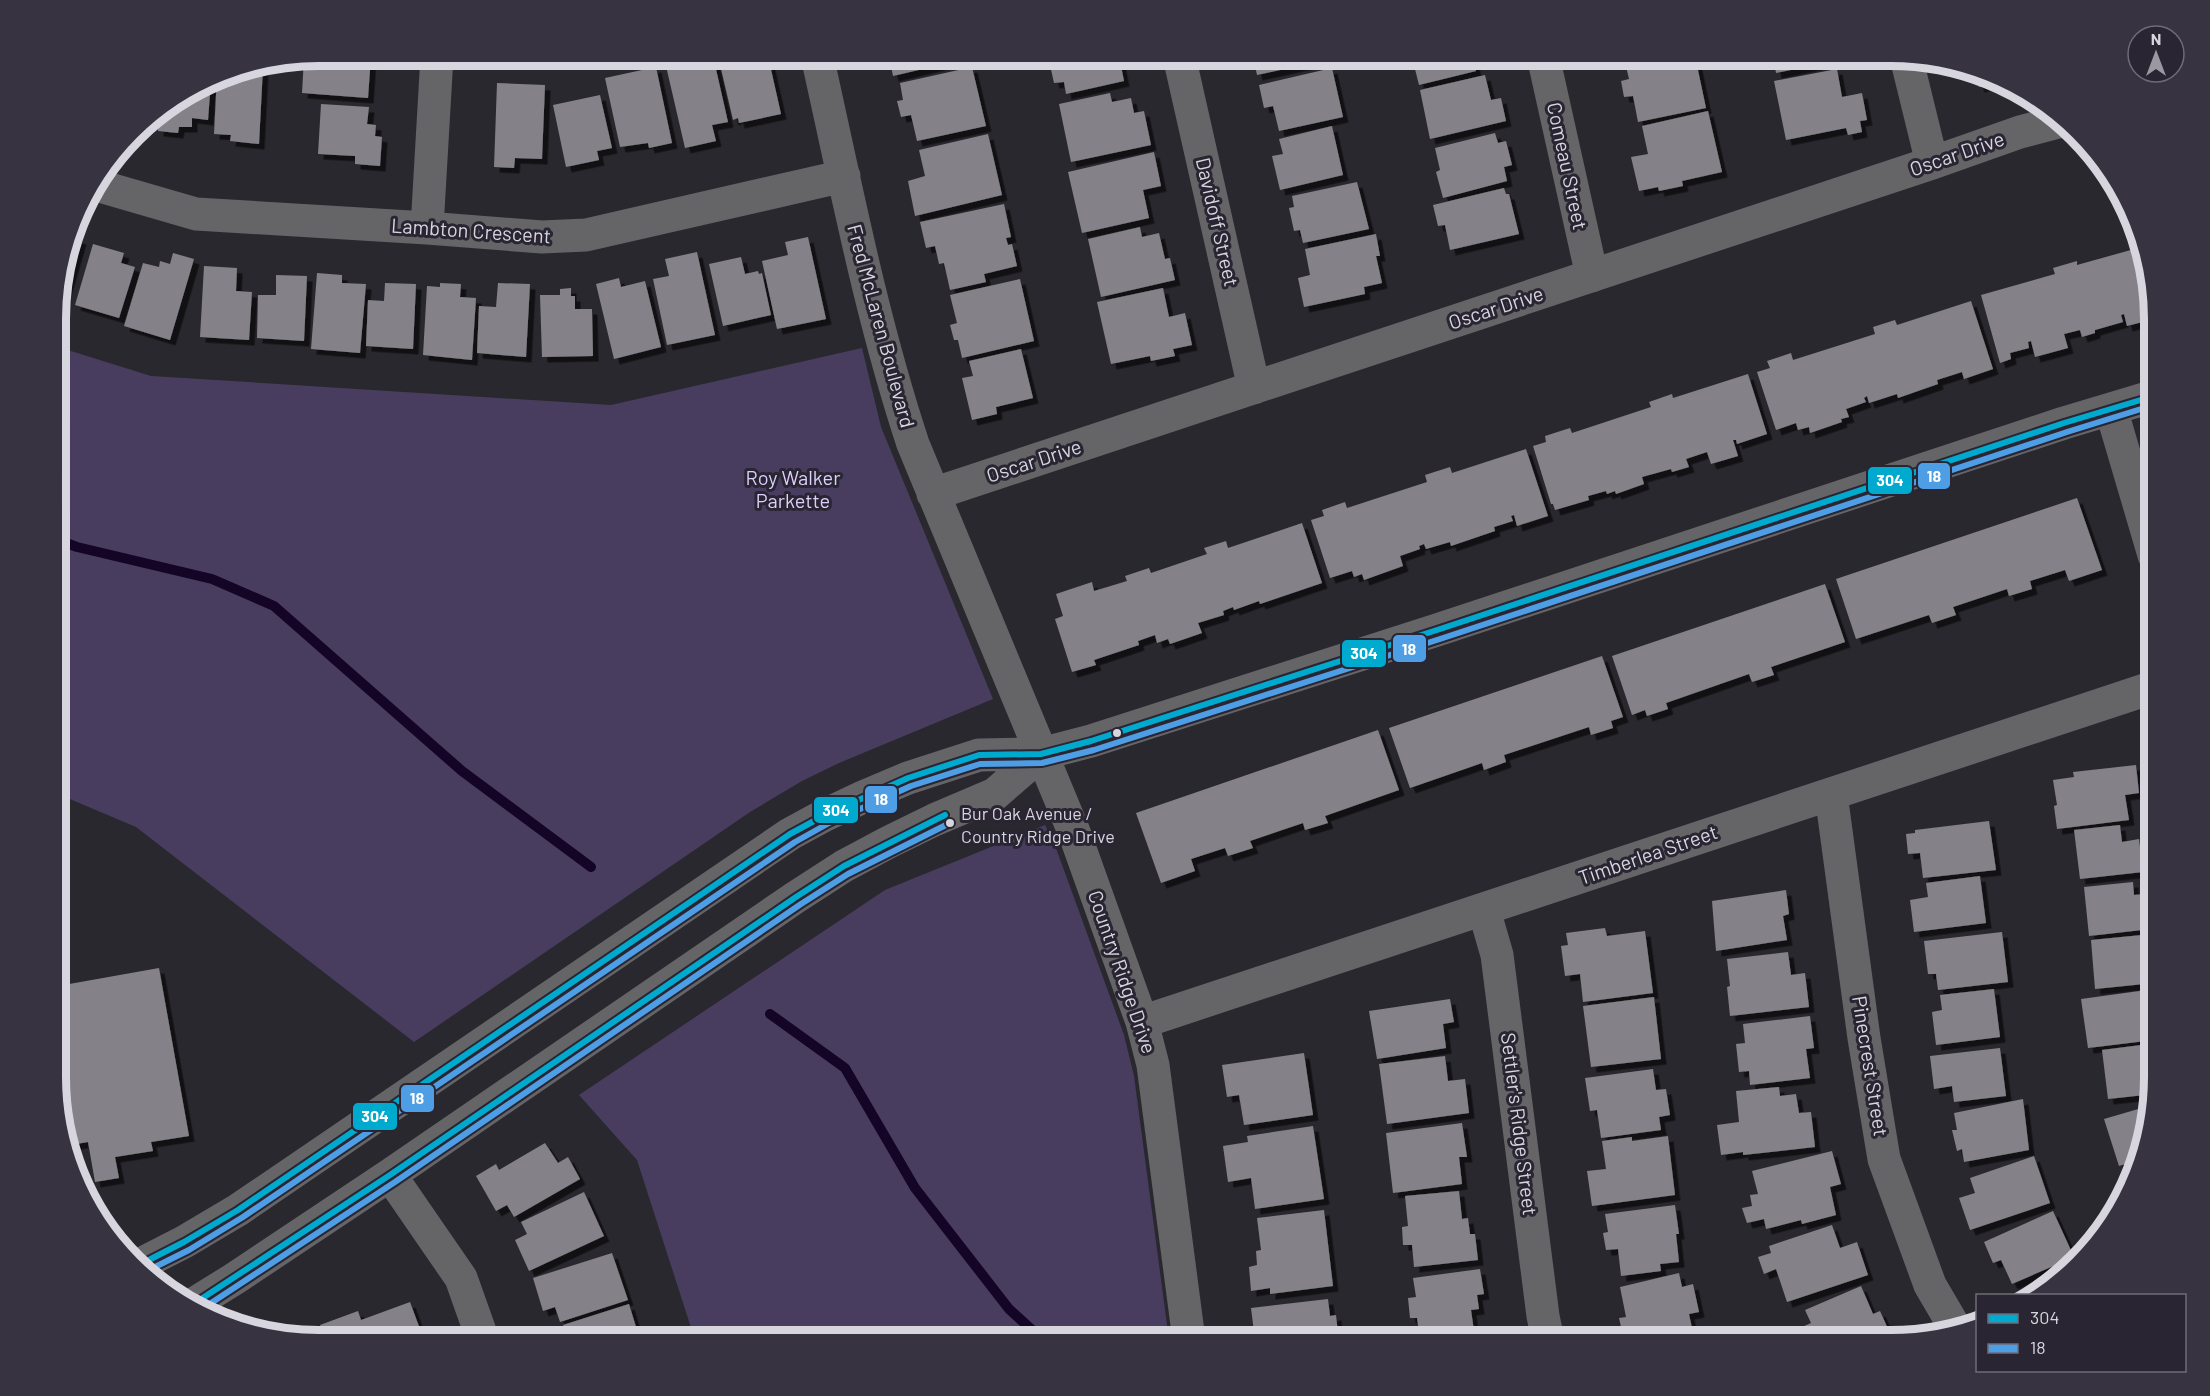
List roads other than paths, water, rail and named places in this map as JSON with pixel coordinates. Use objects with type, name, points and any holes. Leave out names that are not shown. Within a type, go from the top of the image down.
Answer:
[{"type":"street","points":[[427,228],[436,66]]},
{"type":"street","name":"Fred McLaren Boulevard","points":[[819,66],[893,383],[913,444],[1041,754]]},
{"type":"street","name":"Davidoff Street","points":[[1181,66],[1254,388]]},
{"type":"street","name":"Comeau Street","points":[[1545,66],[1592,276]]},
{"type":"street","points":[[1908,67],[1932,163]]},
{"type":"street","name":"Oscar Drive","points":[[933,494],[2020,132],[2052,124]]},
{"type":"street","name":"Lambton Crescent","points":[[104,186],[196,214],[542,237],[586,234],[844,176]]},
{"type":"street","points":[[146,1261],[238,1210],[682,907],[808,824],[863,797],[908,778],[979,755],[1041,754],[1085,743],[2144,399]]},
{"type":"street","points":[[2111,409],[2144,521]]},
{"type":"street","name":"Timberlea Street","points":[[1142,1022],[2144,690]]},
{"type":"street","points":[[200,1300],[390,1175],[815,884],[889,842],[995,794],[1041,754]]},
{"type":"street","name":"Country Ridge Drive","points":[[1041,754],[1074,832],[1142,1022],[1153,1065],[1189,1330]]},
{"type":"street","name":"Pinecrest Street","points":[[1831,794],[1864,1038],[1884,1159],[1930,1285],[1952,1322]]},
{"type":"street","name":"Settler's Ridge Street","points":[[1484,910],[1497,955],[1546,1330]]},
{"type":"street","points":[[390,1175],[461,1278],[479,1330]]},
{"type":"waterway","points":[[66,543],[212,579],[274,606],[462,771],[591,867]]},
{"type":"waterway","points":[[770,1014],[845,1068],[915,1188],[1009,1309],[1032,1330]]},
{"type":"place","name":"Bur Oak Avenue / Country Ridge Drive","points":[[950,823]]},
{"type":"park label","name":"Roy Walker Parkette","points":[[793,490]]}]
